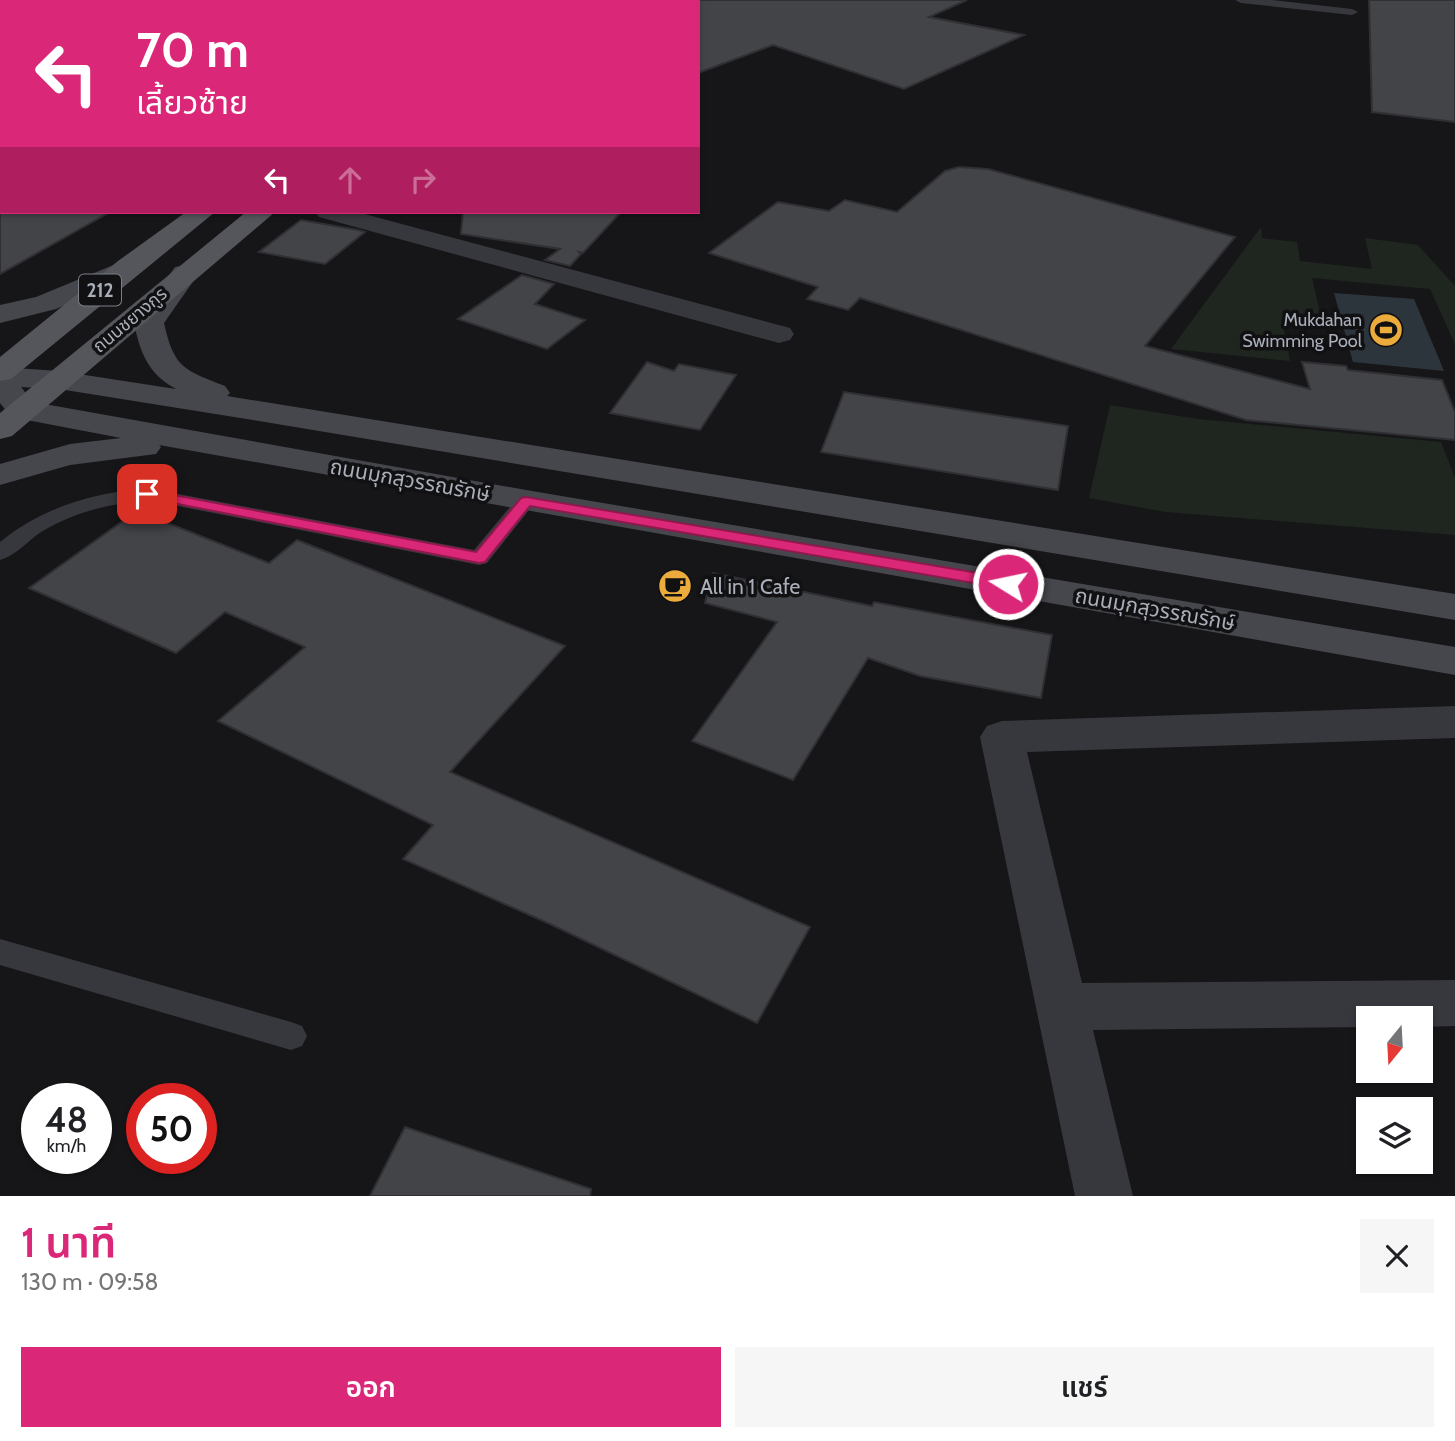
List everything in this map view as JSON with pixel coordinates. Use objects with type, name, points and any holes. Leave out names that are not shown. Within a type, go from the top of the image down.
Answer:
[{"type":"main road","name":"ถนนชยางกูร","points":[[0,374],[128,267],[199,214]]},
{"type":"main road","name":"ถนนชยางกูร","points":[[11,420],[185,273],[259,214]]},
{"type":"main road","points":[[0,314],[46,303],[128,267]]},
{"type":"main road","points":[[185,273],[149,323],[154,353],[175,377],[259,411]]},
{"type":"main road","name":"ถนนมุกสุวรรณรักษ์","points":[[0,374],[59,380],[259,411],[1455,607]]},
{"type":"main road","points":[[0,382],[11,420]]},
{"type":"main road","name":"ถนนมุกสุวรรณรักษ์","points":[[11,420],[233,448],[1455,661]]},
{"type":"main road","points":[[0,475],[50,458],[103,447],[233,448]]},
{"type":"main road","points":[[1008,584],[1018,535]]},
{"type":"street","points":[[335,214],[779,334]]},
{"type":"street","points":[[1104,1196],[1002,737],[1455,722]]},
{"type":"street","points":[[1061,1007],[1455,1003]]},
{"type":"lane","points":[[1241,0],[1352,12]]},
{"type":"lane","points":[[0,553],[20,535],[58,513],[80,504],[114,496],[147,494],[479,558],[526,501]]},
{"type":"lane","points":[[0,952],[290,1036]]},
{"type":"shaded area","points":[[1261,227],[1262,238],[1297,242],[1300,261],[1372,269],[1365,238],[1418,245],[1455,286],[1455,344],[1430,289],[1312,278],[1323,325],[1282,321],[1290,361],[1171,349]]},
{"type":"shaded area","name":"Mukdahan Swimming Pool","points":[[1334,293],[1414,299],[1444,371],[1353,362]]},
{"type":"shaded area","points":[[1110,405],[1198,419],[1441,442],[1455,478],[1455,535],[1165,512],[1089,498]]},
{"type":"building","points":[[700,0],[967,0],[929,17],[1024,35],[904,89],[773,45],[700,72]]},
{"type":"building","points":[[1369,0],[1455,0],[1455,122],[1372,112]]},
{"type":"building","points":[[959,167],[988,169],[1235,237],[1145,346],[1310,389],[1302,362],[1442,380],[1455,412],[1455,440],[1246,420],[860,298],[848,310],[807,299],[818,287],[709,253],[778,202],[829,211],[845,200],[897,212],[945,171]]},
{"type":"building","points":[[0,214],[106,214],[0,274]]},
{"type":"building","points":[[463,214],[619,214],[583,253],[579,252],[581,254],[570,266],[545,260],[560,249],[461,234]]},
{"type":"building","points":[[301,220],[365,232],[325,264],[259,252]]},
{"type":"building","points":[[522,275],[554,284],[535,304],[585,320],[547,349],[458,319]]},
{"type":"building","points":[[647,362],[674,371],[679,364],[736,375],[700,430],[610,413]]},
{"type":"building","points":[[844,392],[1068,426],[1058,490],[821,452]]},
{"type":"building","points":[[137,511],[269,563],[297,540],[565,646],[450,772],[810,927],[757,1023],[550,924],[403,859],[433,825],[218,721],[305,647],[225,612],[176,653],[29,588]]},
{"type":"building","points":[[713,573],[872,606],[874,602],[1052,635],[1041,698],[920,676],[868,658],[793,780],[692,741],[777,622],[705,603]]},
{"type":"building","points":[[405,1127],[591,1189],[590,1196],[370,1196]]},
{"type":"place","name":"Mukdahan Swimming Pool","points":[[1386,330]]},
{"type":"place","name":"All in 1 Cafe","points":[[675,586]]},
{"type":"route","points":[[147,494],[479,558],[526,501],[1008,584]]}]
